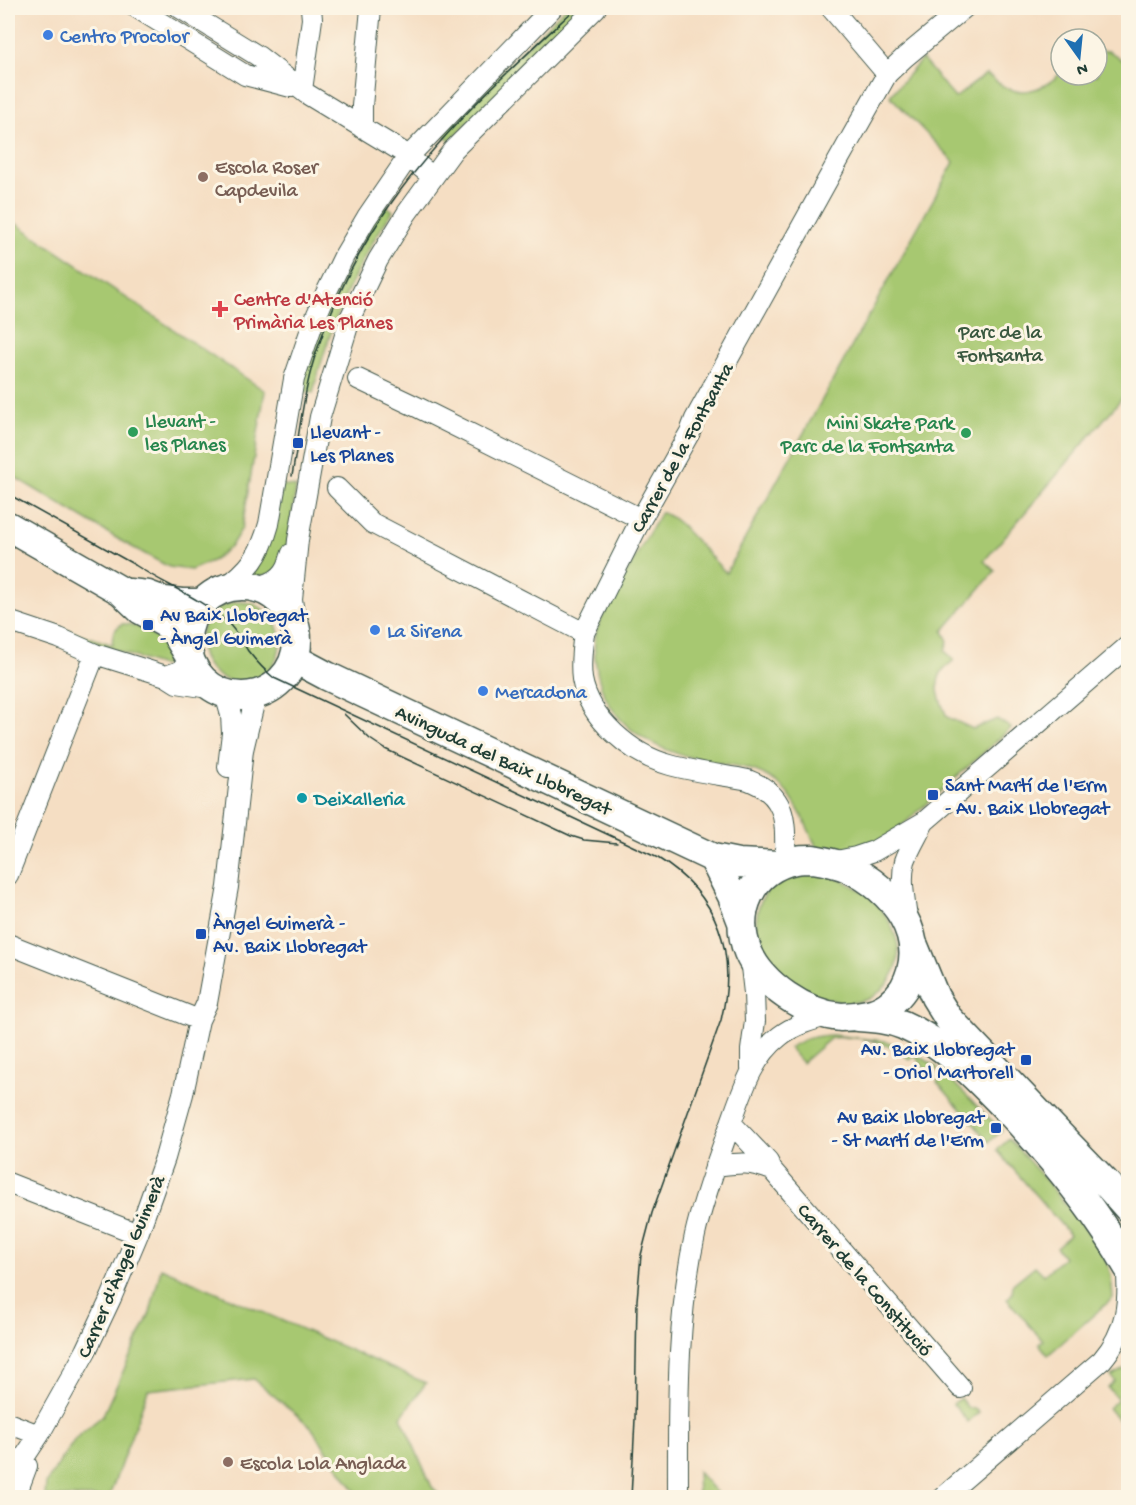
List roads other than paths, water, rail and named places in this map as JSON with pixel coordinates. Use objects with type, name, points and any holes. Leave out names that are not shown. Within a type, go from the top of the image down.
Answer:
[{"type":"street","points":[[137,8],[245,75],[302,90]]},
{"type":"street","points":[[180,8],[258,56],[307,94],[408,156],[434,177]]},
{"type":"street","points":[[302,90],[312,19],[311,8]]},
{"type":"street","points":[[362,128],[370,8]]},
{"type":"street","points":[[181,664],[192,614],[225,593],[254,561],[264,544],[294,379],[326,293],[366,217],[408,156],[552,8]]},
{"type":"street","points":[[8,621],[59,638],[95,654],[181,664],[220,692],[237,697],[256,695],[279,681],[295,659],[298,640],[292,599],[297,540],[320,417],[351,316],[378,260],[407,213],[453,150],[596,8]]},
{"type":"street","points":[[831,8],[887,74]]},
{"type":"street","name":"Carrer de la Fontsanta","points":[[782,864],[785,826],[780,805],[772,794],[759,784],[748,780],[670,765],[648,757],[613,733],[598,714],[586,692],[581,663],[584,633],[641,519],[887,74],[964,8]]},
{"type":"street","points":[[358,379],[641,519]]},
{"type":"street","points":[[337,488],[372,523],[584,633]]},
{"type":"street","points":[[8,526],[121,591],[141,610],[170,626],[175,632],[181,664]]},
{"type":"street","points":[[121,591],[182,603],[260,587],[280,576],[287,566],[297,540]]},
{"type":"street","points":[[225,593],[270,594],[287,608],[296,628]]},
{"type":"street","points":[[742,922],[744,906],[752,889],[763,876],[782,864],[795,860],[856,857],[874,851],[924,822],[1128,646]]},
{"type":"street","points":[[8,875],[95,654]]},
{"type":"street","name":"Avinguda del Baix Llobregat","points":[[295,659],[337,681],[713,858],[738,863],[782,864]]},
{"type":"street","name":"Carrer d'Àngel Guimerà","points":[[199,1020],[198,1002],[210,935],[232,733],[231,715],[220,692]]},
{"type":"street","name":"Carrer d'Àngel Guimerà","points":[[8,1482],[39,1436],[86,1351],[138,1234],[165,1158],[183,1094],[199,1020],[207,1003],[228,887],[243,750],[256,695]]},
{"type":"street","points":[[678,1497],[679,1353],[686,1289],[695,1233],[715,1166],[751,1069],[778,1037],[809,1021],[874,1013],[889,1004],[901,992],[910,977],[913,960],[903,873],[905,862],[924,822]]},
{"type":"street","name":"Carrer de la Fontsanta","points":[[785,826],[822,860]]},
{"type":"street","points":[[713,858],[742,922],[749,953],[755,1022],[751,1069]]},
{"type":"street","points":[[822,860],[862,876],[877,885],[888,896],[900,910],[935,997],[948,1018],[1104,1180],[1128,1208]]},
{"type":"street","points":[[8,944],[199,1020]]},
{"type":"street","points":[[749,953],[772,983],[786,995],[802,1004],[843,1016],[885,1019],[903,1025],[941,1047],[981,1082],[1067,1177],[1117,1247],[1127,1265],[1127,1305],[1123,1324],[1113,1348],[1102,1360],[942,1497]]},
{"type":"street","name":"Carrer de la Constitució","points":[[731,1123],[768,1162],[772,1170],[961,1388]]},
{"type":"street","points":[[715,1166],[744,1162],[772,1170]]},
{"type":"street","points":[[8,1183],[138,1234]]},
{"type":"street","points":[[8,1423],[39,1436]]},
{"type":"street","name":"Carrer d'Àngel Guimerà","points":[[15,1497],[39,1436]]},
{"type":"tram line","points":[[292,476],[304,400],[315,356],[339,295],[369,238],[392,202],[433,150],[479,100],[576,8]]},
{"type":"tram line","points":[[8,494],[205,605],[229,624],[251,655],[274,678],[658,858],[696,889],[709,908],[718,927],[724,949],[727,971],[726,995],[721,1020],[652,1213],[641,1255],[637,1300],[631,1498]]},
{"type":"tram line","points":[[344,714],[370,739],[385,749],[571,836],[584,840],[617,843]]},
{"type":"place","name":"Centro Procolor","points":[[48,35]]},
{"type":"place","name":"Escola Roser Capdevila","points":[[203,177]]},
{"type":"place","name":"Centre d'Atenció Primària Les Planes","points":[[220,309]]},
{"type":"place","name":"Llevant - les Planes","points":[[133,432]]},
{"type":"place","name":"Mini Skate Park Parc de la Fontsanta","points":[[966,433]]},
{"type":"place","name":"Llevant - Les Planes","points":[[298,443]]},
{"type":"place","name":"Av Baix Llobregat - Àngel Guimerà","points":[[148,625]]},
{"type":"place","name":"La Sirena","points":[[375,630]]},
{"type":"place","name":"Mercadona","points":[[483,691]]},
{"type":"place","name":"Sant Martí de l'Erm - Av. Baix Llobregat","points":[[933,795]]},
{"type":"place","name":"Deixalleria","points":[[302,798]]},
{"type":"place","name":"Àngel Guimerà - Av. Baix Llobregat","points":[[201,934]]},
{"type":"place","name":"Av. Baix Llobregat - Oriol Martorell","points":[[1026,1060]]},
{"type":"place","name":"Av Baix Llobregat - St Martí de l'Erm","points":[[996,1128]]},
{"type":"place","name":"Escola Lola Anglada","points":[[228,1462]]},
{"type":"park label","name":"Parc de la Fontsanta","points":[[1000,342]]}]
